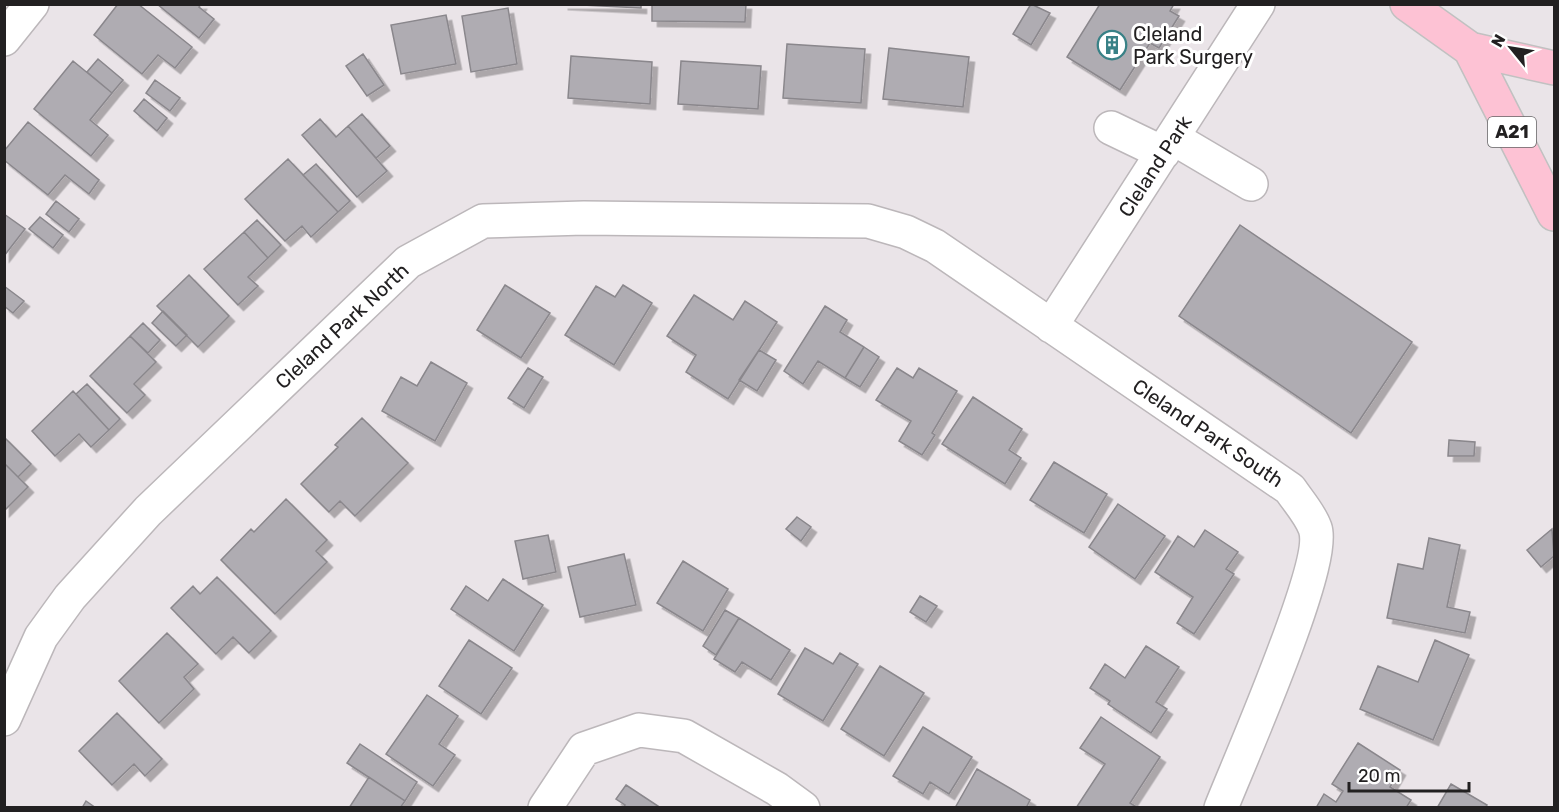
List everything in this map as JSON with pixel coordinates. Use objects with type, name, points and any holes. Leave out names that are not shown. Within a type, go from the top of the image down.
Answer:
[{"type":"main road","name":"A21","points":[[1407,4],[1470,49],[1554,68]]},
{"type":"main road","name":"A21","points":[[1470,49],[1554,214]]},
{"type":"street","points":[[4,39],[32,4]]},
{"type":"street","name":"Cleland Park","points":[[1052,327],[1258,4]]},
{"type":"street","points":[[1111,128],[1168,145],[1251,184]]},
{"type":"street","name":"Cleland Park North","points":[[4,719],[41,637],[70,597],[148,512],[408,262],[483,222],[584,218],[868,221],[906,232],[935,246],[1052,327]]},
{"type":"street","name":"Cleland Park South","points":[[1052,327],[1290,489],[1315,529],[1315,558],[1299,611],[1221,807]]},
{"type":"street","points":[[545,807],[584,749],[639,730],[684,736],[777,789],[803,807]]},
{"type":"building","points":[[118,4],[138,4],[192,47],[175,68],[158,55],[142,74],[94,35]]},
{"type":"building","points":[[157,4],[201,4],[199,7],[214,19],[199,38]]},
{"type":"building","points":[[562,4],[641,4],[641,8]]},
{"type":"building","points":[[652,4],[746,4],[745,22],[652,21]]},
{"type":"building","points":[[1031,4],[1050,13],[1031,45],[1013,34]]},
{"type":"building","name":"Cleland Park Surgery","points":[[1100,4],[1174,4],[1170,11],[1179,16],[1159,48],[1150,43],[1120,90],[1067,57]]},
{"type":"building","points":[[508,8],[517,64],[471,72],[462,16]]},
{"type":"building","points":[[446,15],[456,64],[401,74],[391,25]]},
{"type":"building","points":[[787,44],[865,49],[861,103],[783,98]]},
{"type":"building","points":[[889,48],[969,57],[963,107],[883,99]]},
{"type":"building","points":[[363,54],[384,85],[367,96],[346,66]]},
{"type":"building","points":[[571,56],[652,62],[650,104],[568,98]]},
{"type":"building","points":[[98,59],[123,80],[112,93],[87,72]]},
{"type":"building","points":[[73,61],[112,93],[90,120],[108,135],[91,156],[34,109]]},
{"type":"building","points":[[681,61],[761,66],[758,109],[678,104]]},
{"type":"building","points":[[155,80],[180,98],[170,111],[146,93]]},
{"type":"building","points":[[144,99],[167,118],[157,131],[134,111]]},
{"type":"building","points":[[362,114],[390,146],[376,158],[348,126]]},
{"type":"building","points":[[320,119],[336,137],[348,126],[387,171],[357,197],[302,135]]},
{"type":"building","points":[[28,122],[99,180],[89,194],[65,175],[48,195],[4,160],[4,151]]},
{"type":"building","points":[[288,159],[338,212],[311,237],[302,226],[285,241],[245,199]]},
{"type":"building","points":[[316,164],[350,201],[338,212],[303,175]]},
{"type":"building","points":[[56,201],[79,219],[69,232],[46,214]]},
{"type":"building","points":[[4,214],[25,229],[4,256]]},
{"type":"building","points":[[40,217],[63,235],[53,248],[29,229]]},
{"type":"building","points":[[257,220],[281,245],[268,258],[244,232]]},
{"type":"building","points":[[1240,225],[1412,342],[1351,433],[1179,316]]},
{"type":"building","points":[[244,232],[268,258],[248,277],[258,286],[238,305],[204,269]]},
{"type":"building","points":[[189,275],[229,316],[198,347],[157,306]]},
{"type":"building","points":[[505,285],[550,313],[521,358],[477,330]]},
{"type":"building","points":[[623,285],[652,303],[614,365],[565,335],[596,286],[615,297]]},
{"type":"building","points":[[4,286],[24,301],[13,313],[4,306]]},
{"type":"building","points":[[694,295],[733,320],[745,301],[777,322],[728,399],[686,372],[696,355],[667,336]]},
{"type":"building","points":[[825,306],[847,320],[840,332],[864,347],[845,378],[818,361],[803,384],[784,371]]},
{"type":"building","points":[[163,311],[187,335],[176,346],[152,323]]},
{"type":"building","points":[[143,323],[160,340],[148,353],[130,336]]},
{"type":"building","points":[[130,336],[156,362],[134,384],[145,395],[127,413],[90,376]]},
{"type":"building","points":[[864,347],[879,357],[860,387],[845,378]]},
{"type":"building","points":[[759,350],[776,360],[757,391],[739,380]]},
{"type":"building","points":[[431,362],[467,383],[435,441],[382,411],[401,377],[417,386]]},
{"type":"building","points":[[528,368],[543,377],[524,408],[508,398]]},
{"type":"building","points":[[897,368],[913,378],[919,368],[957,391],[932,433],[935,435],[922,455],[899,441],[911,421],[876,400]]},
{"type":"building","points":[[87,384],[120,419],[109,430],[76,394]]},
{"type":"building","points":[[73,391],[109,430],[91,447],[79,434],[55,456],[32,431]]},
{"type":"building","points":[[973,397],[1022,429],[1009,450],[1021,458],[1005,484],[942,444]]},
{"type":"building","points":[[362,418],[408,463],[355,516],[340,501],[329,512],[301,484],[338,447],[335,445]]},
{"type":"building","points":[[4,437],[31,464],[18,477],[4,463]]},
{"type":"building","points":[[1449,440],[1475,442],[1474,456],[1448,456]]},
{"type":"building","points":[[1054,462],[1107,494],[1084,533],[1030,500]]},
{"type":"building","points":[[4,463],[28,487],[4,511]]},
{"type":"building","points":[[286,499],[327,540],[316,551],[327,562],[275,614],[221,560],[251,529],[254,532]]},
{"type":"building","points":[[1118,504],[1165,536],[1135,579],[1089,547]]},
{"type":"building","points":[[797,517],[811,527],[801,541],[786,529]]},
{"type":"building","points":[[1552,529],[1554,556],[1541,567],[1527,550]]},
{"type":"building","points":[[1205,530],[1238,552],[1226,569],[1234,574],[1194,634],[1177,623],[1193,597],[1155,572],[1178,536],[1194,547]]},
{"type":"building","points":[[548,535],[556,572],[523,579],[515,541]]},
{"type":"building","points":[[1429,538],[1460,545],[1447,607],[1470,612],[1465,633],[1387,618],[1398,564],[1423,569]]},
{"type":"building","points":[[624,554],[636,605],[580,617],[568,567]]},
{"type":"building","points":[[683,561],[728,589],[703,631],[657,603]]},
{"type":"building","points":[[217,577],[271,631],[249,653],[233,637],[216,654],[171,608],[193,586],[200,594]]},
{"type":"building","points":[[503,579],[543,605],[514,651],[451,609],[466,586],[488,601]]},
{"type":"building","points":[[920,596],[937,606],[926,622],[910,612]]},
{"type":"building","points":[[725,610],[739,618],[716,655],[703,646]]},
{"type":"building","points":[[739,618],[790,650],[771,680],[742,662],[735,672],[714,659]]},
{"type":"building","points":[[167,633],[198,664],[184,677],[194,689],[159,723],[119,681]]},
{"type":"building","points":[[469,640],[512,668],[481,714],[439,686]]},
{"type":"building","points":[[1435,640],[1469,655],[1433,740],[1360,709],[1378,666],[1418,682]]},
{"type":"building","points":[[1146,646],[1179,667],[1156,702],[1167,709],[1151,733],[1108,704],[1110,701],[1090,688],[1105,664],[1125,678]]},
{"type":"building","points":[[805,648],[833,664],[840,653],[858,664],[823,721],[778,694]]},
{"type":"building","points":[[880,666],[924,693],[884,756],[841,729]]},
{"type":"building","points":[[427,695],[458,716],[439,744],[455,755],[433,786],[386,754]]},
{"type":"building","points":[[117,713],[162,759],[145,776],[134,764],[112,785],[79,751]]},
{"type":"building","points":[[1101,717],[1160,757],[1130,803],[1138,808],[1076,808],[1105,764],[1080,748]]},
{"type":"building","points":[[923,727],[972,757],[949,794],[930,782],[923,794],[893,776]]},
{"type":"building","points":[[1358,743],[1400,770],[1390,787],[1411,800],[1406,808],[1316,808],[1324,794],[1336,802],[1343,791],[1332,784]]},
{"type":"building","points":[[360,744],[417,782],[405,801],[347,763]]},
{"type":"building","points":[[977,769],[1030,800],[1026,808],[955,808]]},
{"type":"building","points":[[369,777],[405,801],[400,808],[349,808]]},
{"type":"building","points":[[1451,784],[1487,805],[1485,808],[1437,808]]},
{"type":"building","points":[[626,785],[661,808],[623,808],[625,805],[616,799]]},
{"type":"building","points":[[86,801],[96,808],[82,808]]},
{"type":"place","name":"Cleland Park Surgery","points":[[1112,45]]}]
